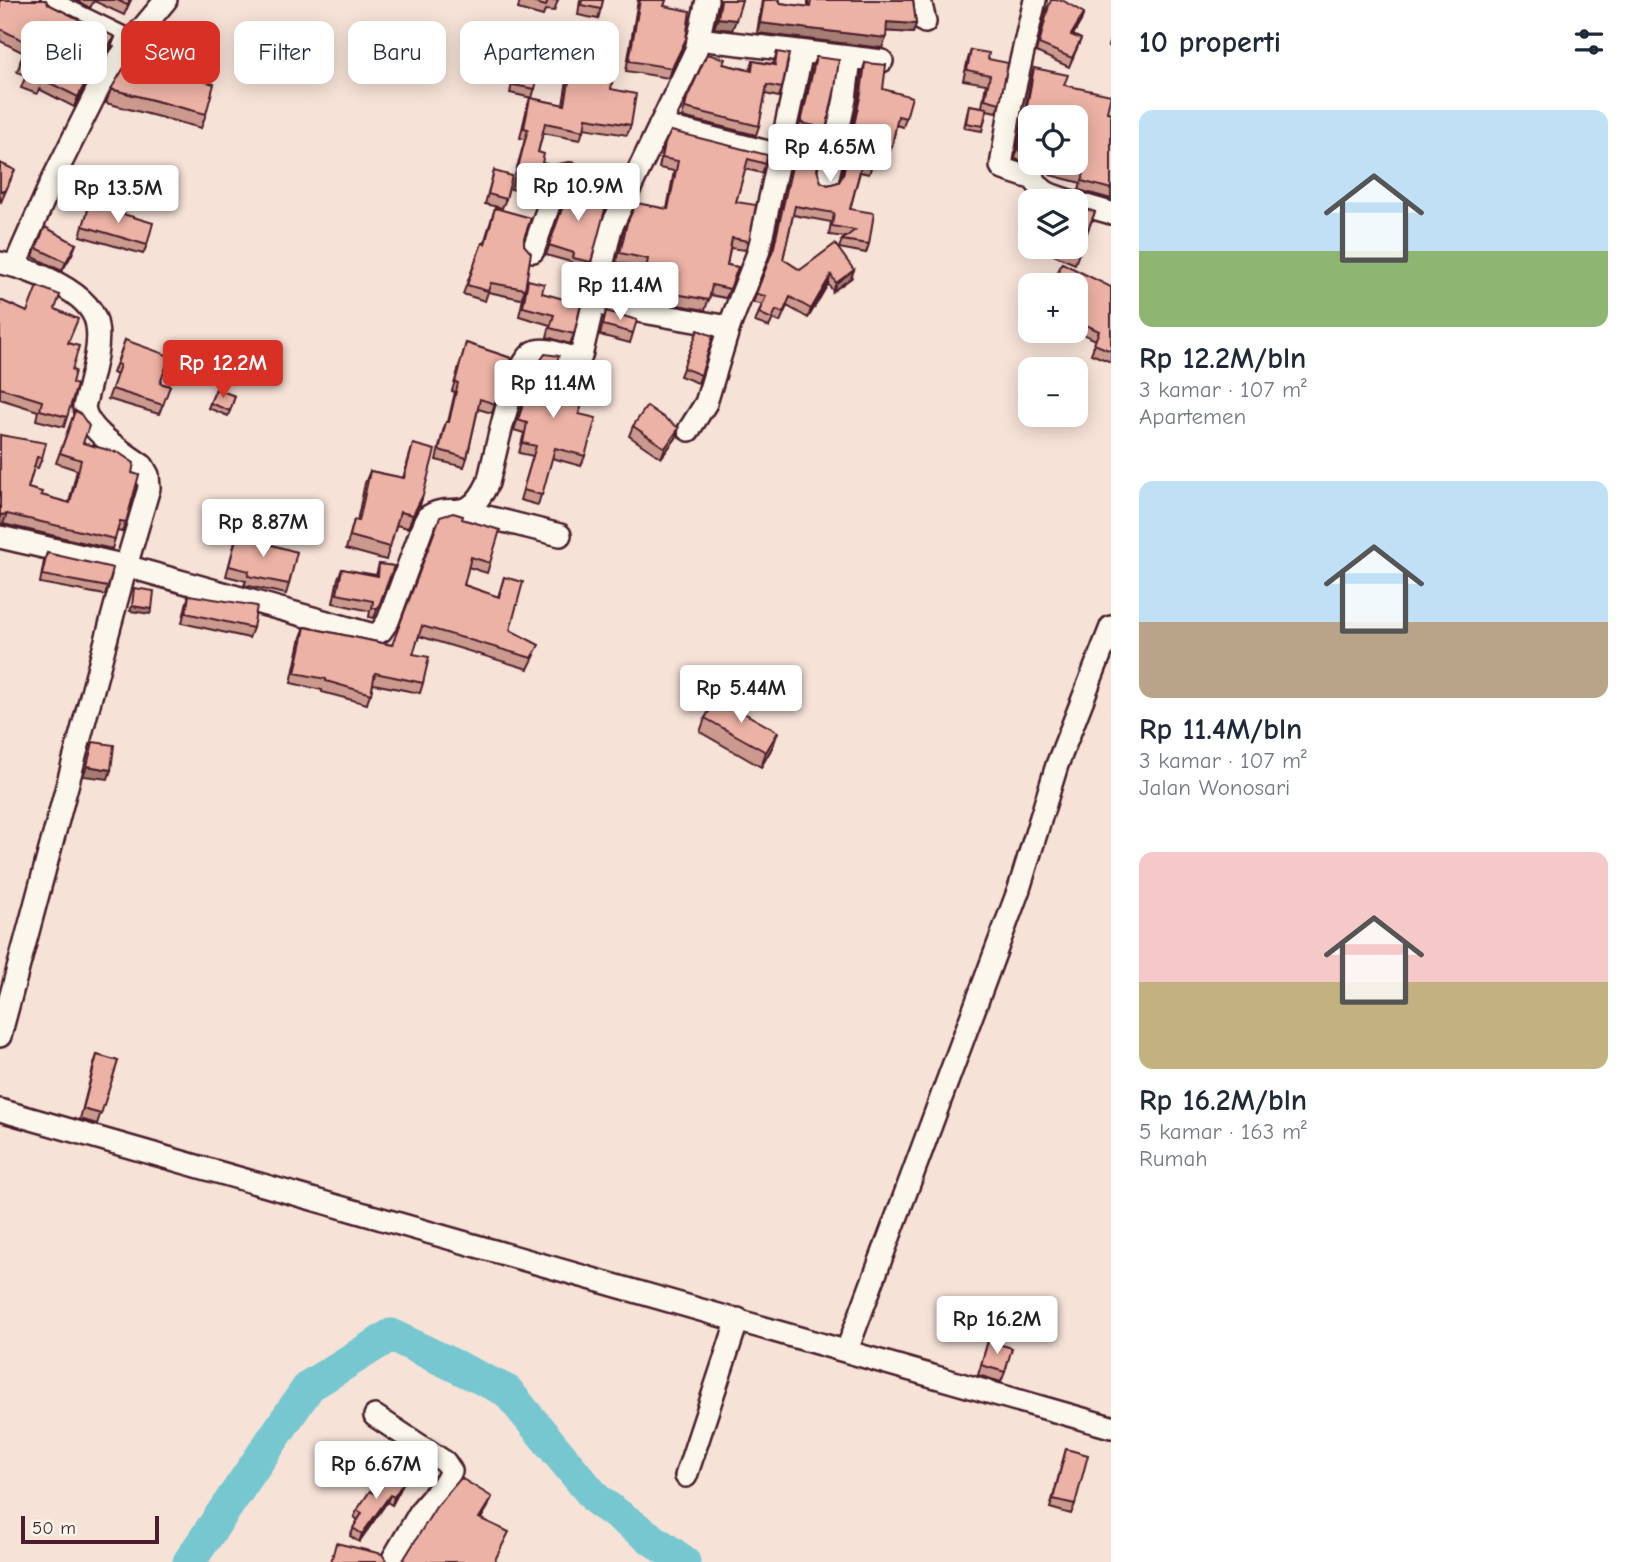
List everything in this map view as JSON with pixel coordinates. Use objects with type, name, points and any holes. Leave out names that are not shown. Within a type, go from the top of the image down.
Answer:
[{"type":"street","points":[[53,0],[51,3],[121,37]]},
{"type":"street","points":[[148,21],[166,0]]},
{"type":"street","points":[[463,511],[480,499],[488,483],[515,378],[526,359],[534,352],[543,350],[578,358],[584,351],[592,303],[611,228],[696,50],[707,0]]},
{"type":"street","points":[[920,0],[925,22]]},
{"type":"street","points":[[1034,0],[1011,104],[1001,166],[1034,179],[1039,189]]},
{"type":"street","points":[[698,39],[882,61]]},
{"type":"street","points":[[689,430],[706,403],[729,327],[758,253],[802,52]]},
{"type":"street","points":[[0,1036],[149,488],[148,475],[143,466],[93,427],[85,417],[84,407],[98,336],[97,321],[86,303],[69,289],[8,264],[100,85],[121,56]]},
{"type":"street","points":[[827,181],[845,99],[850,58]]},
{"type":"street","points":[[660,125],[780,155]]},
{"type":"street","points":[[533,251],[559,176],[570,174],[628,191]]},
{"type":"street","points":[[1088,206],[1111,213]]},
{"type":"street","points":[[592,303],[729,327]]},
{"type":"street","points":[[0,537],[126,566],[374,635],[382,631],[388,621],[426,518],[438,512],[463,511],[560,535]]},
{"type":"street","points":[[846,1350],[1019,889],[1057,765],[1111,627]]},
{"type":"street","points":[[0,1110],[1111,1427]]},
{"type":"street","points":[[686,1476],[738,1319]]},
{"type":"street","points":[[375,1416],[445,1462],[451,1471],[422,1509],[391,1562]]},
{"type":"building","points":[[0,0],[46,0],[48,4],[83,21],[21,21],[21,40],[0,29]]},
{"type":"building","points":[[117,0],[130,0],[127,5]]},
{"type":"building","points":[[525,0],[548,0],[546,6]]},
{"type":"building","points":[[582,0],[603,0],[601,9],[581,5]]},
{"type":"building","points":[[640,0],[666,0],[664,6],[690,11],[686,39],[672,68],[629,61]]},
{"type":"building","points":[[721,0],[742,0],[736,20],[718,18]]},
{"type":"building","points":[[764,0],[780,0],[780,3],[810,7],[811,0],[913,0],[916,24],[887,22],[886,38],[760,23]]},
{"type":"building","points":[[1051,0],[1062,0],[1084,13],[1071,35],[1081,39],[1072,58],[1039,44]]},
{"type":"building","points":[[107,33],[115,37],[107,48]]},
{"type":"building","points":[[971,50],[989,53],[988,59],[1008,63],[1000,103],[985,99],[990,75],[967,70]]},
{"type":"building","points":[[777,52],[789,54],[782,88],[767,85],[759,126],[685,108],[707,54],[725,59],[723,64],[752,71],[753,61],[775,65]]},
{"type":"building","points":[[816,57],[839,60],[817,170],[821,182],[828,185],[839,182],[843,175],[865,63],[886,65],[883,89],[912,97],[906,118],[898,116],[892,146],[878,143],[872,166],[862,163],[850,209],[874,213],[869,244],[842,240],[855,230],[832,226],[834,213],[795,206],[783,259],[800,270],[835,244],[854,270],[836,283],[831,275],[811,309],[790,297],[783,313],[776,310],[772,319],[759,313],[766,296],[756,294],[774,247],[795,153],[810,156],[815,126],[801,123]]},
{"type":"building","points":[[1034,68],[1068,75],[1064,85],[1111,95],[1107,112],[1111,113],[1111,189],[1082,181],[1084,175],[1088,175],[1088,105],[1027,105]]},
{"type":"building","points":[[121,73],[121,84],[214,84],[206,114],[111,89]]},
{"type":"building","points":[[52,84],[84,84],[78,97]]},
{"type":"building","points":[[513,84],[536,84],[535,89]]},
{"type":"building","points":[[569,84],[612,84],[611,89],[636,94],[631,125],[586,118],[584,131],[545,123],[538,152],[544,154],[542,163],[549,165],[542,187],[515,179],[528,129],[524,128],[530,98],[565,105]]},
{"type":"building","points":[[969,105],[987,108],[983,126],[966,123]]},
{"type":"building","points":[[671,131],[767,155],[766,164],[748,159],[736,202],[756,205],[749,241],[732,238],[727,265],[738,267],[730,289],[712,285],[709,300],[642,288],[648,259],[620,253],[627,223],[636,203],[668,209],[678,161],[662,158]]},
{"type":"building","points":[[0,163],[15,170],[4,192],[0,190]]},
{"type":"building","points":[[494,171],[512,176],[506,199],[488,194]]},
{"type":"building","points":[[573,178],[588,182],[584,199],[606,206],[591,262],[573,258],[574,253],[549,245]]},
{"type":"building","points":[[90,204],[153,223],[147,245],[83,226]]},
{"type":"building","points":[[495,208],[531,218],[524,238],[524,245],[531,253],[525,289],[491,283],[488,291],[467,285],[482,243],[485,244]]},
{"type":"building","points":[[1088,210],[1095,212],[1088,229]]},
{"type":"building","points":[[45,227],[76,244],[66,262],[36,248]]},
{"type":"building","points":[[1062,263],[1082,273],[1057,273]]},
{"type":"building","points":[[1088,276],[1111,287],[1111,351],[1094,344],[1099,331],[1088,326]]},
{"type":"building","points":[[528,280],[544,284],[542,293],[581,304],[574,334],[550,328],[554,315],[523,307]]},
{"type":"building","points":[[37,286],[60,295],[55,309],[78,319],[68,343],[79,346],[72,370],[75,371],[72,383],[77,385],[67,417],[40,410],[42,401],[0,388],[0,300],[27,312]]},
{"type":"building","points":[[606,311],[637,320],[633,333],[603,325]]},
{"type":"building","points":[[698,330],[713,336],[701,375],[683,368]]},
{"type":"building","points":[[125,340],[170,356],[160,383],[170,386],[163,405],[112,389]]},
{"type":"building","points":[[466,343],[511,358],[495,404],[480,399],[467,458],[439,450],[446,422],[449,422],[458,383],[455,382]]},
{"type":"building","points":[[545,354],[559,356],[552,374],[588,384],[579,414],[596,418],[585,456],[555,448],[542,495],[523,490],[536,446],[523,443],[527,423],[518,420],[534,370]]},
{"type":"building","points":[[216,389],[235,396],[230,411],[210,403]]},
{"type":"building","points":[[647,406],[679,428],[665,448],[633,426]]},
{"type":"building","points":[[75,411],[80,413],[89,426],[83,443],[119,453],[134,463],[132,473],[139,475],[126,522],[120,521],[115,539],[7,514],[0,515],[0,435],[46,443],[42,458],[37,457],[28,488],[42,492],[41,495],[70,503],[81,460],[60,453]]},
{"type":"building","points":[[413,444],[435,450],[423,495],[413,515],[400,512],[390,547],[350,536],[354,520],[359,521],[370,471],[404,478]]},
{"type":"building","points":[[453,513],[463,516],[462,519],[500,530],[490,563],[471,557],[464,585],[499,597],[504,577],[523,582],[510,630],[539,645],[532,658],[422,626],[413,654],[429,657],[423,683],[375,673],[371,694],[326,679],[295,673],[305,627],[392,645],[440,517]]},
{"type":"building","points":[[237,535],[258,540],[259,535],[274,539],[272,545],[297,552],[289,584],[248,576],[249,571],[229,566]]},
{"type":"building","points":[[47,553],[113,568],[108,587],[42,575]]},
{"type":"building","points":[[379,564],[394,566],[378,608],[372,608],[373,601],[337,594],[342,569],[378,576]]},
{"type":"building","points":[[134,588],[154,591],[152,609],[132,606]]},
{"type":"building","points":[[189,595],[257,606],[253,628],[186,613]]},
{"type":"building","points":[[717,698],[778,732],[766,752],[705,718]]},
{"type":"building","points":[[93,742],[114,745],[111,770],[87,766]]},
{"type":"building","points":[[97,1055],[118,1061],[101,1114],[83,1109]]},
{"type":"building","points":[[988,1341],[1012,1348],[1005,1372],[981,1365]]},
{"type":"building","points":[[1066,1449],[1088,1455],[1075,1504],[1053,1499]]},
{"type":"building","points":[[385,1473],[403,1483],[394,1497],[390,1495],[362,1534],[353,1528],[362,1513],[357,1510],[370,1491],[373,1493]]},
{"type":"building","points":[[461,1478],[492,1497],[479,1518],[509,1532],[494,1562],[402,1562],[436,1507]]},
{"type":"building","points":[[336,1543],[382,1554],[387,1562],[331,1562]]},
{"type":"waterway","points":[[189,1562],[309,1386],[391,1335],[507,1391],[597,1500],[684,1562]]}]
